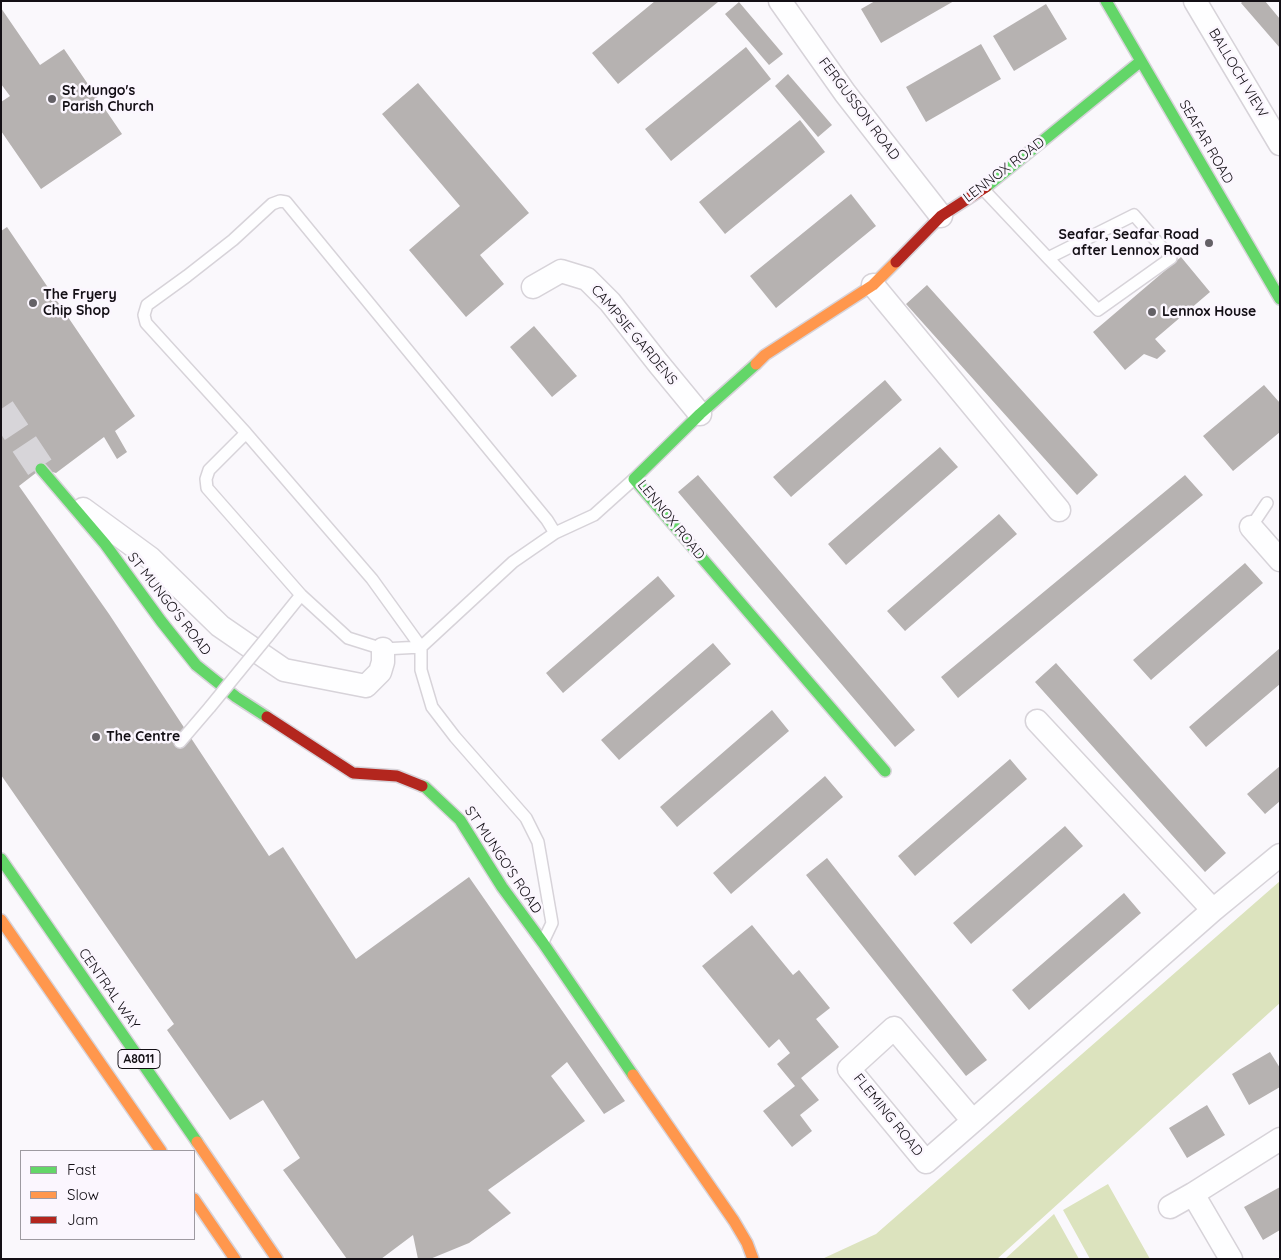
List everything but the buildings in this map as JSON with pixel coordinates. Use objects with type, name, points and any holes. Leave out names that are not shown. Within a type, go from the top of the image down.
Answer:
[{"type":"street","name":"FERGUSSON ROAD","points":[[780,1],[845,93],[941,216]]},
{"type":"street","name":"SEAFAR ROAD","points":[[1106,1],[1280,299]]},
{"type":"street","name":"BALLOCH VIEW","points":[[1195,1],[1280,144]]},
{"type":"street","name":"LENNOX ROAD","points":[[885,771],[634,480],[700,414],[765,355],[873,285],[941,216],[983,189],[1141,61]]},
{"type":"street","name":"CAMPSIE GARDENS","points":[[533,287],[561,271],[587,279],[610,302],[700,414]]},
{"type":"street","points":[[873,285],[1059,510]]},
{"type":"street","name":"ST MUNGO'S ROAD","points":[[41,469],[105,544],[196,665],[236,697],[353,773],[397,776],[425,787],[460,820],[502,887],[734,1221],[747,1243],[753,1259]]},
{"type":"street","points":[[64,496],[150,558],[220,626],[284,670],[366,686],[380,672],[383,662],[383,649]]},
{"type":"street","points":[[1251,527],[1280,560]]},
{"type":"street","points":[[1037,722],[1213,910]]},
{"type":"street","name":"FLEMING ROAD","points":[[973,1121],[894,1028],[850,1069],[926,1162],[973,1121],[1213,910],[1280,855]]},
{"type":"street","name":"CENTRAL WAY","points":[[1,859],[277,1259]]},
{"type":"street","name":"A8011","points":[[1,920],[160,1150]]},
{"type":"street","points":[[1170,1207],[1280,1139]]},
{"type":"street","points":[[1193,1194],[1231,1259]]},
{"type":"street","points":[[195,1200],[235,1259]]},
{"type":"lane","points":[[983,189],[1048,258],[1098,310],[1170,258],[1134,215],[1048,258]]},
{"type":"lane","points":[[543,944],[552,923],[538,842],[526,818],[455,737],[432,707],[421,670],[421,647],[372,579],[246,433],[146,323],[144,314],[147,305],[188,276],[233,240],[272,204],[280,201],[286,202],[547,520],[555,533]]},
{"type":"lane","points":[[246,433],[209,470],[206,479],[207,488],[301,595],[348,638],[383,649],[421,647],[513,562],[555,533],[594,515],[634,480]]},
{"type":"lane","points":[[1251,527],[1267,503]]},
{"type":"lane","points":[[180,742],[301,595]]},
{"type":"green space","points":[[1280,881],[1280,1003],[997,1259],[822,1259],[876,1234]]},
{"type":"green space","points":[[1108,1184],[1150,1259],[1090,1259],[1063,1210]]},
{"type":"green space","points":[[1054,1214],[1079,1259],[1005,1259]]},
{"type":"tunnel","points":[[1,409],[41,469]]},
{"type":"traffic: fast","points":[[1106,1],[1280,299]]},
{"type":"traffic: fast","points":[[986,187],[1141,61]]},
{"type":"traffic: fast","points":[[756,364],[700,414],[634,479],[885,771]]},
{"type":"traffic: fast","points":[[41,469],[105,544],[161,621],[196,665],[236,697],[267,717]]},
{"type":"traffic: fast","points":[[422,786],[460,820],[502,887],[543,943],[633,1075]]},
{"type":"traffic: fast","points":[[1,859],[197,1142]]},
{"type":"traffic: slow","points":[[756,364],[765,355],[873,285],[896,262]]},
{"type":"traffic: slow","points":[[1,920],[160,1150]]},
{"type":"traffic: slow","points":[[633,1075],[734,1221],[747,1243],[753,1259]]},
{"type":"traffic: slow","points":[[197,1142],[277,1259]]},
{"type":"traffic: slow","points":[[195,1200],[235,1259]]},
{"type":"traffic: jam","points":[[896,262],[941,216],[986,187]]},
{"type":"traffic: jam","points":[[267,717],[353,773],[397,776],[422,786]]},
{"type":"place","name":"St Mungo's Parish Church","points":[[52,99]]},
{"type":"place","name":"Seafar, Seafar Road after Lennox Road","points":[[1209,243]]},
{"type":"place","name":"The Fryery Chip Shop","points":[[33,303]]},
{"type":"place","name":"Lennox House","points":[[1152,312]]},
{"type":"place","name":"The Centre","points":[[96,737]]}]
